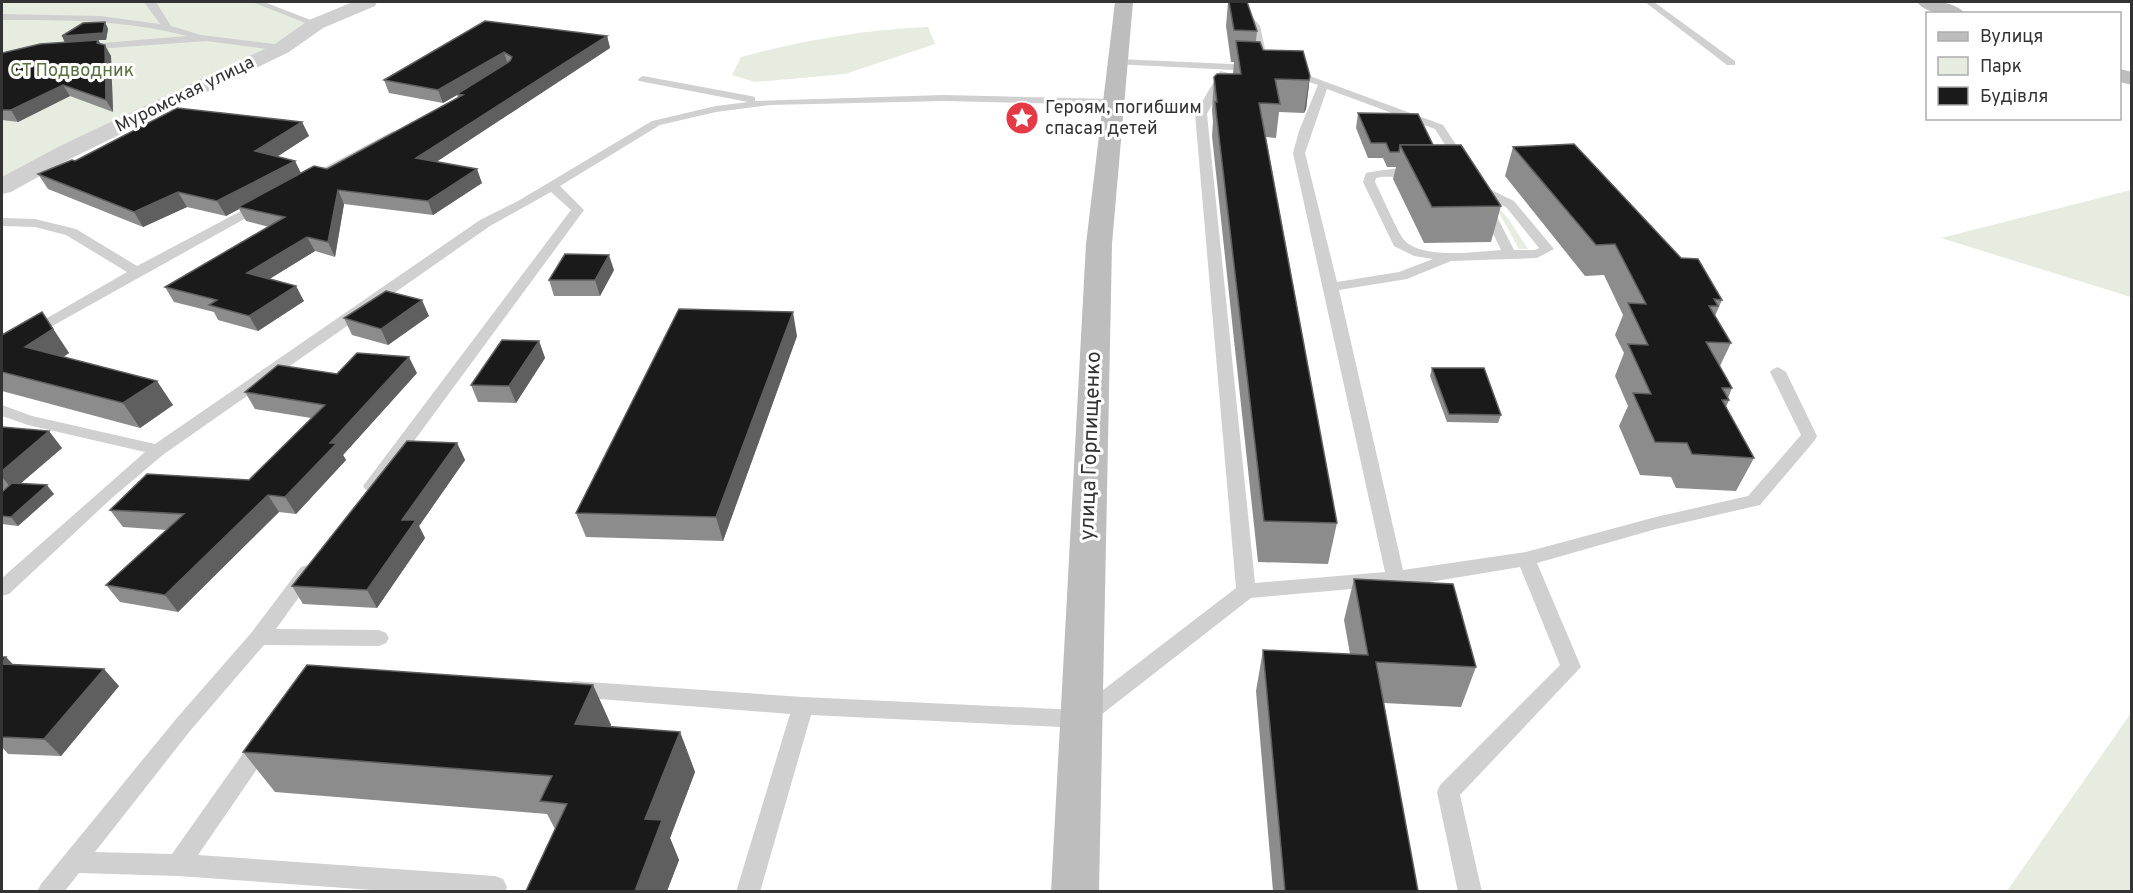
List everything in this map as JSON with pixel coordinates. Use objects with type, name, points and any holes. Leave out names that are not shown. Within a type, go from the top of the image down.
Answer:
[{"type":"main road","name":"улица Горпищенко","points":[[1075,891],[1099,244],[1124,2]]},
{"type":"main road","points":[[1926,2],[1952,12]]},
{"type":"street","name":"Муромская улица","points":[[2,186],[68,151],[282,48],[316,24],[368,2]]},
{"type":"lane","points":[[149,2],[152,3],[166,26]]},
{"type":"lane","points":[[257,2],[316,24]]},
{"type":"lane","points":[[1236,2],[1255,26],[1264,69]]},
{"type":"lane","points":[[1649,2],[1731,63]]},
{"type":"lane","points":[[2,17],[99,19],[166,26],[206,38],[282,48]]},
{"type":"lane","points":[[70,48],[206,38]]},
{"type":"lane","points":[[1118,62],[1283,69],[1439,127],[1463,174],[1477,187],[1510,204],[1547,249],[1537,254],[1449,257],[1419,253],[1399,243],[1369,182],[1370,176],[1381,173],[1425,173]]},
{"type":"lane","points":[[1227,67],[1200,114],[1246,591]]},
{"type":"lane","points":[[643,79],[770,102]]},
{"type":"lane","points":[[1324,84],[1305,131],[1299,153],[1395,576]]},
{"type":"lane","points":[[2,589],[107,493],[158,450],[485,223],[552,186],[656,123],[716,109],[770,102],[944,98],[1114,102]]},
{"type":"lane","points":[[294,187],[407,127]]},
{"type":"lane","points":[[365,495],[578,210],[552,186]]},
{"type":"lane","points":[[1477,187],[1509,254]]},
{"type":"lane","points":[[2,350],[137,272],[273,198]]},
{"type":"lane","points":[[2,222],[35,224],[71,232],[137,272]]},
{"type":"lane","points":[[1331,287],[1402,276],[1449,257]]},
{"type":"lane","points":[[556,687],[803,706],[1081,720],[1246,591],[1395,576],[1430,575],[1526,559],[1656,523],[1754,501],[1809,436],[1778,372]]},
{"type":"lane","points":[[2,410],[28,420],[158,450]]},
{"type":"lane","points":[[1470,891],[1448,792],[1571,667],[1526,559]]},
{"type":"lane","points":[[49,891],[183,725],[259,638],[316,561]]},
{"type":"lane","points":[[259,638],[379,638]]},
{"type":"lane","points":[[748,891],[803,706]]},
{"type":"lane","points":[[178,865],[270,732]]},
{"type":"lane","points":[[73,862],[178,865],[495,887],[493,891]]},
{"type":"green space","name":"СТ Подводник","points":[[2,2],[257,2],[316,24],[2,187]]},
{"type":"green space","points":[[928,27],[935,44],[845,74],[755,82],[732,75],[741,57],[764,51],[857,33]]},
{"type":"green space","points":[[2131,190],[2131,297],[1941,238]]},
{"type":"green space","points":[[1492,200],[1510,221],[1528,249],[1519,249]]},
{"type":"green space","points":[[2131,713],[2131,891],[2007,891]]},
{"type":"building","points":[[1229,2],[1247,2],[1257,31],[1234,30]]},
{"type":"building","points":[[485,21],[607,36],[416,158],[477,169],[428,201],[338,190],[328,242],[307,237],[247,273],[296,286],[249,316],[209,305],[217,300],[165,287],[285,217],[238,207],[314,166],[327,169],[463,95],[457,94],[510,61],[512,57],[504,52],[438,90],[384,80]]},
{"type":"building","points":[[105,22],[103,33],[62,36],[83,23]]},
{"type":"building","points":[[98,40],[97,43],[105,45],[106,100],[63,85],[11,110],[2,110],[2,53],[40,44]]},
{"type":"building","points":[[1236,41],[1260,42],[1263,50],[1303,51],[1310,76],[1309,80],[1275,79],[1280,104],[1259,103],[1337,523],[1264,521],[1215,102],[1217,102],[1214,77],[1217,74],[1241,74]]},
{"type":"building","points":[[177,108],[302,122],[255,151],[295,161],[217,201],[178,192],[134,212],[38,174],[72,160],[75,161]]},
{"type":"building","points":[[1358,113],[1418,114],[1433,145],[1400,145],[1399,152],[1390,152],[1386,143],[1371,143]]},
{"type":"building","points":[[1574,144],[1681,258],[1698,259],[1722,300],[1714,299],[1718,306],[1709,306],[1731,343],[1706,342],[1732,388],[1722,388],[1729,400],[1722,400],[1754,458],[1692,454],[1687,443],[1655,442],[1633,393],[1651,394],[1628,344],[1648,345],[1628,303],[1646,304],[1615,244],[1596,245],[1513,147]]},
{"type":"building","points":[[1400,145],[1461,145],[1501,206],[1432,207]]},
{"type":"building","points":[[565,254],[609,255],[595,280],[549,280]]},
{"type":"building","points":[[386,291],[422,300],[381,329],[344,318]]},
{"type":"building","points":[[679,309],[793,312],[716,517],[576,513]]},
{"type":"building","points":[[42,312],[53,329],[25,347],[157,381],[123,403],[2,372],[2,335]]},
{"type":"building","points":[[502,340],[539,341],[509,386],[471,385]]},
{"type":"building","points":[[357,353],[409,357],[330,443],[337,443],[285,497],[268,495],[165,595],[106,585],[184,514],[110,510],[147,474],[249,480],[325,405],[245,392],[278,365],[337,374]]},
{"type":"building","points":[[1432,368],[1484,368],[1501,415],[1449,414]]},
{"type":"building","points":[[2,427],[49,431],[2,471]]},
{"type":"building","points":[[407,441],[457,443],[402,520],[416,520],[367,590],[292,586]]},
{"type":"building","points":[[12,483],[47,485],[11,517],[2,516],[2,492]]},
{"type":"building","points":[[1354,579],[1453,584],[1476,667],[1376,662],[1418,891],[1285,891],[1263,650],[1368,655]]},
{"type":"building","points":[[2,664],[104,669],[44,739],[2,737]]},
{"type":"building","points":[[307,665],[593,685],[575,724],[680,732],[645,819],[662,820],[635,891],[526,891],[567,804],[540,801],[552,776],[243,752]]},
{"type":"place","name":"Героям, погибшим спасая детей","points":[[1022,118]]}]
